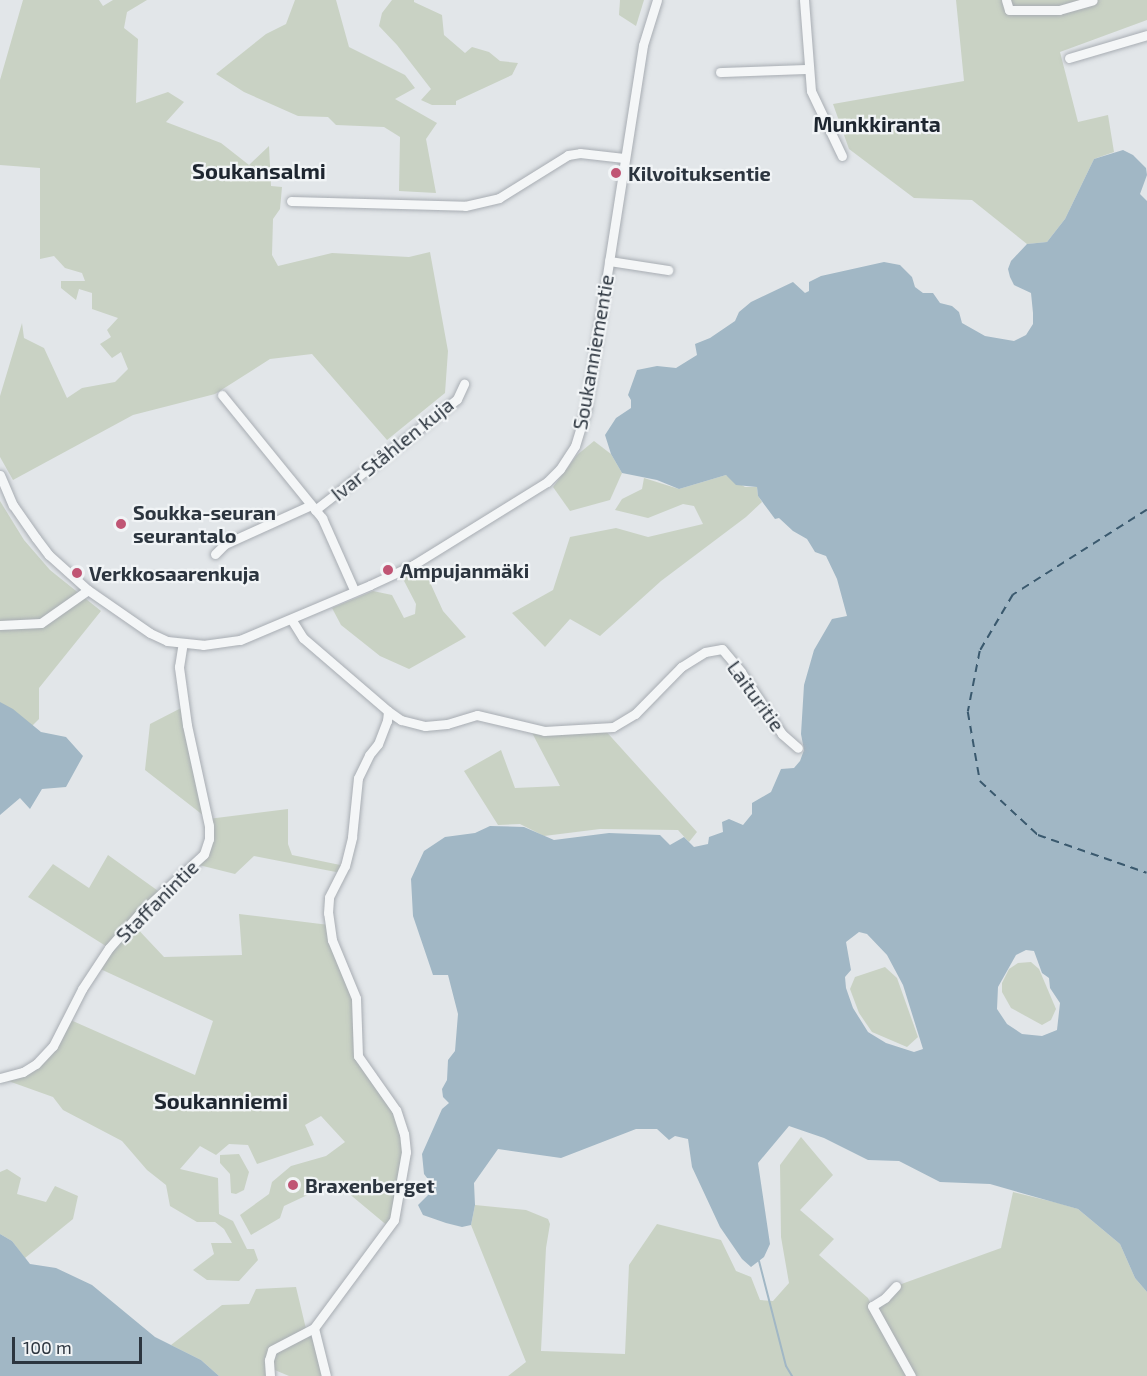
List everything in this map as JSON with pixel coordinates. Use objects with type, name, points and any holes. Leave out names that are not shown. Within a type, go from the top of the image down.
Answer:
[{"type":"street","name":"Soukanniementie","points":[[0,475],[13,505],[49,555],[88,590],[150,633],[183,644],[203,645],[227,643],[260,633],[412,564],[486,522],[547,482],[560,470],[575,446],[586,409],[643,45],[657,0]]},
{"type":"street","points":[[804,0],[808,69],[814,103],[842,156]]},
{"type":"street","points":[[1006,0],[1009,9],[1059,9],[1093,0]]},
{"type":"street","points":[[1069,58],[1147,35]]},
{"type":"street","points":[[720,72],[808,69]]},
{"type":"street","points":[[291,201],[473,205],[499,198],[568,155],[580,153],[624,158]]},
{"type":"street","points":[[609,261],[668,270]]},
{"type":"street","name":"Ivar Ståhlen kuja","points":[[215,554],[225,544],[313,507],[457,399],[464,384]]},
{"type":"street","points":[[222,395],[325,524],[354,590]]},
{"type":"street","points":[[0,625],[41,623],[88,590]]},
{"type":"street","points":[[270,1376],[269,1360],[272,1350],[314,1328],[394,1220],[406,1152],[404,1134],[396,1110],[358,1056],[356,998],[332,940],[328,913],[329,897],[345,866],[352,837],[358,778],[369,755],[378,744],[387,721],[387,711],[303,638],[291,619]]},
{"type":"street","name":"Staffanintie","points":[[0,1078],[23,1072],[36,1064],[53,1046],[82,988],[109,948],[139,915],[204,855],[209,839],[209,826],[186,716],[179,667],[183,644]]},
{"type":"street","name":"Laituritie","points":[[387,711],[401,720],[425,726],[447,724],[477,715],[544,731],[613,727],[635,714],[681,667],[705,652],[722,649],[741,672],[783,734],[798,748]]},
{"type":"street","points":[[896,1286],[885,1298],[870,1302],[911,1376]]},
{"type":"street","points":[[314,1328],[326,1376]]},
{"type":"green space","points":[[23,0],[99,0],[103,6],[113,0],[147,0],[127,12],[124,28],[138,39],[136,103],[168,92],[184,102],[166,122],[221,143],[249,165],[269,146],[271,186],[282,187],[280,209],[273,219],[272,255],[278,266],[332,253],[409,257],[430,252],[448,351],[445,393],[387,440],[312,354],[270,359],[215,394],[133,415],[13,480],[0,457],[0,396],[22,323],[24,338],[44,348],[67,398],[82,388],[115,382],[128,369],[121,352],[112,358],[100,344],[111,337],[107,330],[118,318],[92,309],[92,293],[79,289],[76,300],[61,288],[61,281],[85,281],[82,273],[65,268],[54,256],[40,259],[40,168],[0,165],[0,80]]},
{"type":"green space","points":[[295,0],[336,0],[349,47],[405,75],[415,88],[395,99],[437,123],[426,139],[436,193],[399,191],[400,137],[384,127],[336,125],[328,117],[298,116],[244,92],[216,74],[266,34],[286,24]]},
{"type":"green space","points":[[392,0],[414,0],[442,15],[444,35],[465,53],[472,47],[489,52],[500,61],[518,63],[512,75],[456,101],[456,105],[432,105],[421,100],[431,89],[379,26],[382,13]]},
{"type":"green space","points":[[620,0],[644,0],[636,26],[619,15]]},
{"type":"green space","points":[[956,0],[1147,0],[1147,20],[1060,52],[1078,122],[1108,115],[1114,152],[1094,159],[1065,219],[1047,242],[1027,244],[972,200],[914,198],[849,149],[833,104],[964,81]]},
{"type":"green space","points":[[594,441],[611,454],[622,473],[610,500],[570,511],[553,487],[577,455]]},
{"type":"green space","points":[[726,475],[745,487],[757,487],[758,496],[762,502],[746,517],[661,581],[600,636],[570,619],[545,647],[512,613],[553,590],[570,537],[616,528],[648,537],[703,524],[694,506],[683,504],[648,518],[615,510],[622,499],[642,489],[644,478],[679,489]]},
{"type":"green space","points":[[0,501],[24,540],[50,570],[101,611],[39,688],[39,719],[31,727],[16,712],[0,718]]},
{"type":"green space","points":[[416,571],[428,578],[443,611],[466,637],[409,669],[380,656],[341,625],[332,608],[373,591],[392,595],[404,618],[415,614],[416,604],[402,577]]},
{"type":"green space","points":[[185,706],[208,819],[145,770],[150,724]]},
{"type":"green space","points":[[603,728],[697,832],[689,842],[678,830],[600,829],[544,836],[520,824],[498,825],[464,771],[501,750],[515,788],[560,786],[530,729]]},
{"type":"green space","points":[[288,809],[288,844],[292,855],[345,866],[341,873],[254,856],[235,874],[195,864],[204,854],[208,819]]},
{"type":"green space","points":[[108,855],[161,893],[132,923],[164,957],[242,955],[239,914],[329,925],[352,985],[358,1056],[396,1110],[406,1152],[389,1227],[335,1182],[284,1206],[280,1218],[251,1235],[240,1215],[269,1194],[272,1182],[291,1166],[326,1156],[345,1142],[321,1116],[305,1125],[314,1145],[257,1164],[248,1145],[229,1144],[216,1155],[200,1146],[180,1169],[218,1178],[219,1214],[233,1221],[247,1249],[254,1249],[258,1260],[239,1281],[207,1280],[193,1270],[214,1254],[211,1243],[232,1243],[224,1229],[215,1222],[197,1222],[170,1206],[166,1185],[147,1170],[122,1141],[63,1110],[53,1097],[0,1078],[14,1075],[53,1046],[66,1018],[195,1075],[213,1021],[96,967],[109,948],[28,897],[53,864],[89,888]]},
{"type":"green space","points":[[1031,962],[1039,969],[1056,1009],[1051,1020],[1042,1025],[1011,1008],[1002,992],[1002,983],[1009,969],[1018,963]]},
{"type":"green space","points":[[885,967],[897,978],[918,1037],[907,1047],[872,1032],[859,1013],[850,989],[855,977]]},
{"type":"green space","points":[[801,1137],[833,1175],[800,1210],[834,1239],[819,1255],[868,1298],[872,1306],[896,1286],[1001,1248],[1013,1192],[1058,1203],[1078,1209],[1120,1244],[1135,1278],[1147,1292],[1147,1376],[508,1376],[526,1362],[471,1225],[475,1205],[526,1210],[548,1219],[550,1224],[546,1248],[541,1351],[625,1354],[629,1265],[657,1224],[721,1240],[736,1271],[751,1277],[760,1300],[773,1301],[789,1283],[781,1237],[780,1165]]},
{"type":"green space","points":[[239,1154],[249,1172],[244,1190],[236,1194],[231,1193],[230,1174],[220,1163],[220,1155]]},
{"type":"green space","points":[[7,1169],[21,1178],[17,1194],[46,1202],[55,1186],[78,1196],[73,1219],[25,1258],[12,1241],[0,1234],[0,1172]]},
{"type":"green space","points":[[296,1287],[307,1333],[314,1328],[326,1376],[289,1376],[270,1368],[270,1376],[219,1376],[201,1360],[171,1345],[222,1305],[249,1304],[256,1289]]},
{"type":"water","points":[[1123,150],[1133,155],[1146,168],[1147,175],[1140,194],[1147,201],[1147,1292],[1135,1278],[1120,1244],[1078,1209],[990,1184],[940,1182],[899,1161],[868,1160],[824,1138],[789,1126],[758,1163],[770,1244],[764,1257],[751,1267],[742,1259],[720,1227],[692,1167],[688,1139],[675,1136],[669,1140],[657,1129],[636,1129],[561,1158],[498,1149],[474,1183],[475,1205],[471,1225],[462,1227],[423,1215],[418,1205],[431,1192],[431,1183],[424,1174],[422,1154],[442,1109],[449,1103],[443,1097],[442,1089],[447,1080],[448,1060],[455,1051],[458,1014],[448,975],[433,975],[413,916],[411,879],[424,851],[445,837],[475,833],[490,826],[524,827],[554,840],[609,833],[660,835],[670,845],[684,837],[694,847],[708,844],[709,837],[723,832],[722,822],[729,819],[743,825],[752,814],[752,803],[771,792],[781,769],[794,768],[800,761],[804,750],[801,734],[804,685],[814,650],[832,619],[847,616],[837,579],[826,556],[815,552],[807,539],[793,531],[779,518],[775,519],[758,496],[757,487],[736,485],[726,475],[679,489],[657,480],[622,473],[611,454],[605,435],[616,418],[631,408],[628,395],[637,370],[657,366],[676,368],[697,355],[695,344],[710,338],[735,321],[739,312],[751,302],[793,282],[805,293],[809,291],[809,282],[821,276],[884,262],[900,265],[912,277],[915,287],[923,293],[933,293],[940,303],[952,306],[959,312],[962,323],[985,336],[1014,341],[1026,335],[1033,324],[1033,313],[1031,293],[1014,285],[1010,277],[1008,269],[1011,261],[1027,244],[1047,242],[1065,219],[1094,159]],"holes":[[[859,932],[867,934],[887,955],[903,985],[923,1049],[914,1052],[886,1043],[868,1032],[853,1008],[846,988],[845,977],[851,970],[846,942]],[[1026,950],[1034,951],[1042,973],[1049,978],[1050,988],[1060,1003],[1057,1030],[1042,1036],[1022,1034],[1007,1024],[997,1009],[998,987],[1016,955]]]},
{"type":"water","points":[[0,702],[13,709],[41,732],[66,737],[83,756],[66,787],[42,789],[30,809],[20,798],[0,815]]},
{"type":"water","points":[[0,1234],[12,1241],[30,1264],[56,1268],[92,1285],[155,1337],[201,1360],[219,1376],[0,1376]]},
{"type":"waterway","points":[[759,1261],[786,1366],[792,1376]]},
{"type":"ferry route","points":[[1147,510],[1013,595],[980,651],[968,712],[980,781],[1038,835],[1147,873]]},
{"type":"place","name":"Kilvoituksentie","points":[[616,173]]},
{"type":"place","name":"Soukka-seuran seurantalo","points":[[121,524]]},
{"type":"place","name":"Ampujanmäki","points":[[388,570]]},
{"type":"place","name":"Verkkosaarenkuja","points":[[77,573]]},
{"type":"place","name":"Braxenberget","points":[[293,1185]]},
{"type":"district","name":"Munkkiranta","points":[[877,124]]},
{"type":"district","name":"Soukansalmi","points":[[259,171]]},
{"type":"district","name":"Soukanniemi","points":[[221,1101]]}]
